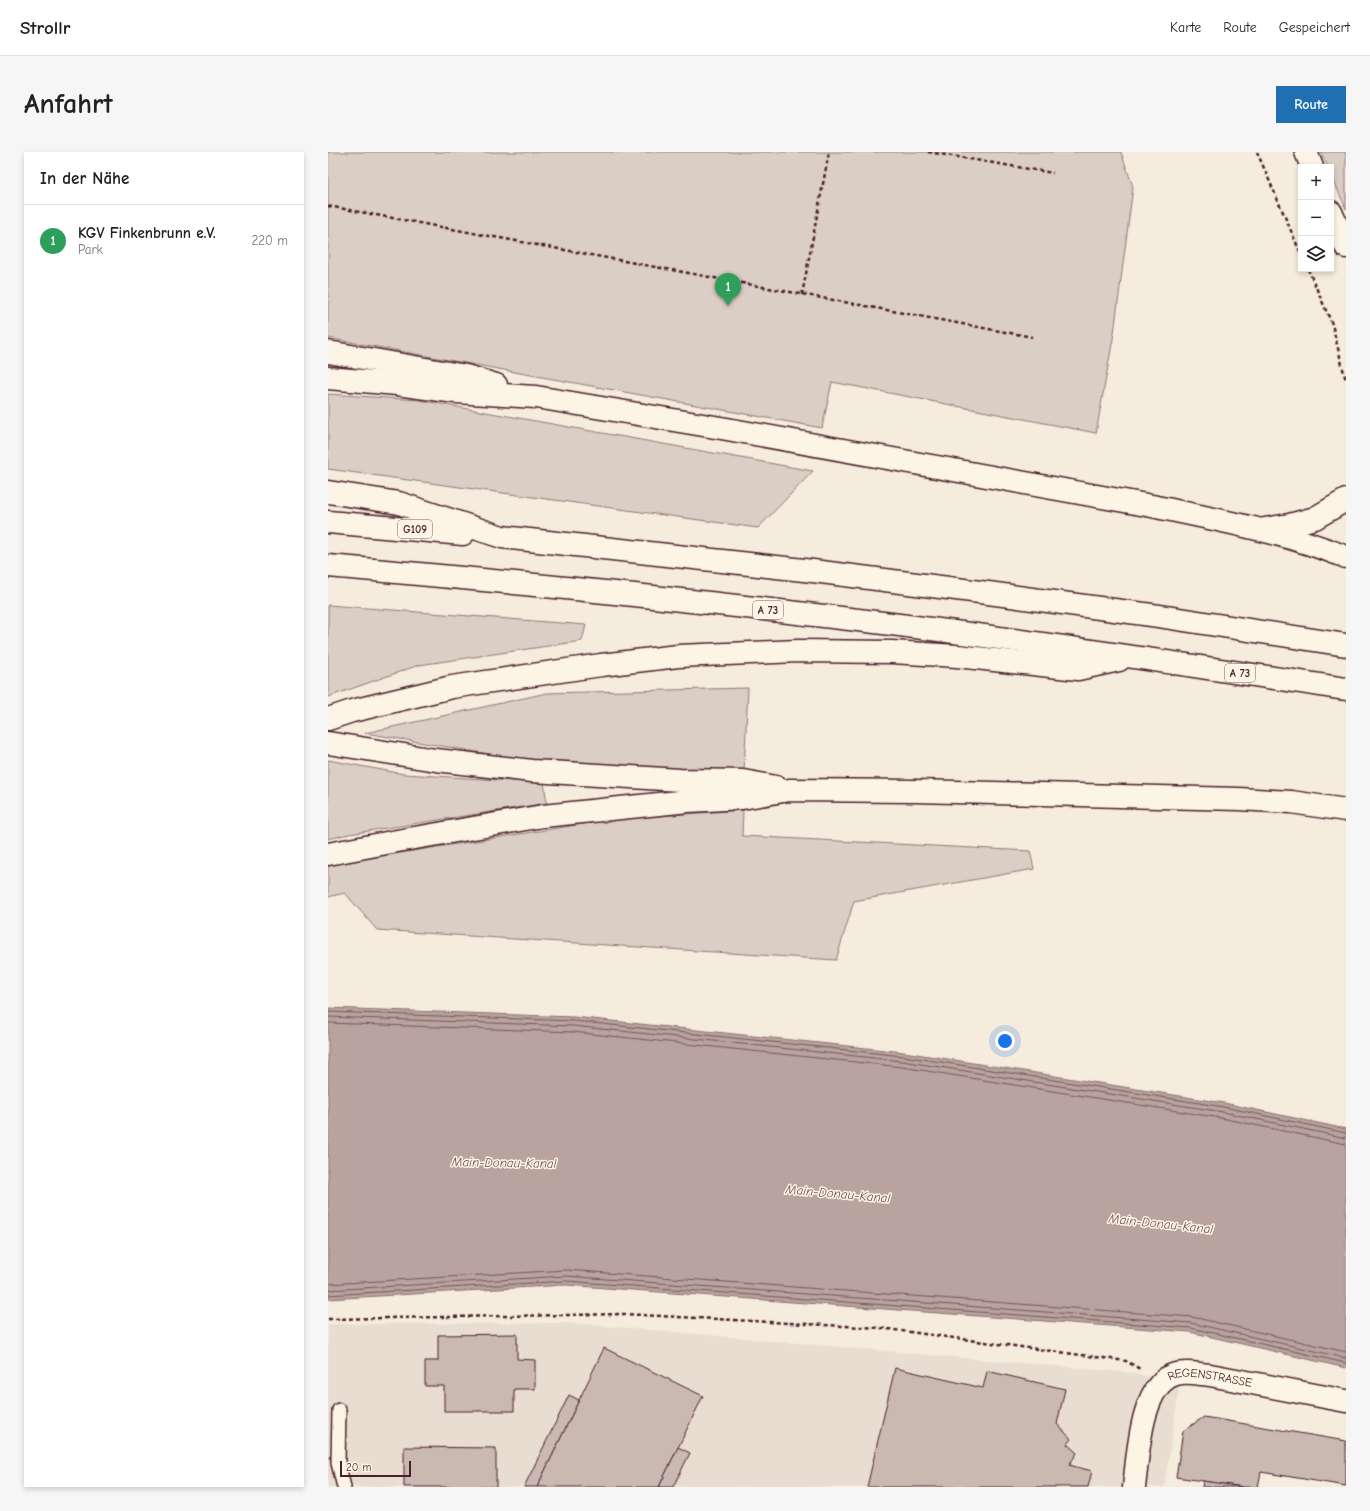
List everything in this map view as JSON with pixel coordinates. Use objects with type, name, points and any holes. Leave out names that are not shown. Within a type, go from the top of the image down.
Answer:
[{"type":"main road","points":[[1306,152],[1311,164]]},
{"type":"main road","points":[[1334,219],[1346,247]]},
{"type":"main road","points":[[328,352],[466,376],[536,397]]},
{"type":"main road","points":[[328,378],[397,384],[456,392],[536,397],[727,429],[1145,505],[1239,524],[1346,557]]},
{"type":"main road","points":[[328,492],[398,503],[502,537],[798,569],[973,591],[1159,616],[1346,645]]},
{"type":"main road","points":[[1261,530],[1315,518],[1346,500]]},
{"type":"main road","name":"G109","points":[[328,522],[502,537]]},
{"type":"main road","name":"A 73","points":[[328,566],[401,572],[815,615],[1134,657],[1346,689]]},
{"type":"main road","points":[[328,719],[387,702],[452,687],[601,665],[678,656],[798,651],[892,652],[957,656],[1078,669],[1134,657]]},
{"type":"main road","points":[[328,743],[436,760],[560,773],[680,780],[743,781],[789,790]]},
{"type":"main road","points":[[328,854],[543,816],[688,801],[742,798],[789,790],[915,791],[1269,800],[1313,804],[1346,810]]},
{"type":"main road","points":[[1313,804],[1346,799]]},
{"type":"main road","name":"REGENSTRASSE","points":[[1134,1487],[1145,1412],[1155,1390],[1162,1381],[1175,1374],[1187,1373],[1210,1375],[1346,1401]]},
{"type":"lane","points":[[339,1410],[338,1463],[344,1487]]},
{"type":"path","points":[[802,295],[829,152]]},
{"type":"path","points":[[928,152],[1053,173]]},
{"type":"path","points":[[1257,152],[1298,247]]},
{"type":"path","points":[[328,206],[1032,337]]},
{"type":"path","points":[[1309,272],[1332,324],[1346,381]]},
{"type":"path","points":[[328,1319],[624,1314],[880,1328],[1126,1361],[1162,1381]]},
{"type":"shaded area","points":[[328,152],[1121,152],[1133,187],[1114,333],[1096,433],[832,382],[822,428],[328,338]]},
{"type":"shaded area","points":[[1321,152],[1346,152],[1346,209],[1334,181],[1334,164],[1327,164]]},
{"type":"shaded area","points":[[328,394],[419,400],[813,471],[758,528],[328,469]]},
{"type":"shaded area","points":[[328,605],[586,625],[582,641],[419,665],[328,697]]},
{"type":"shaded area","points":[[748,688],[744,772],[548,764],[365,733],[547,693]]},
{"type":"shaded area","points":[[328,760],[404,774],[544,783],[547,803],[349,834],[328,839]]},
{"type":"shaded area","points":[[743,810],[742,836],[1030,851],[1034,869],[854,901],[836,960],[377,930],[345,893],[328,897],[328,866],[343,862],[615,819]]},
{"type":"shaded area","points":[[571,1323],[1134,1373],[1180,1384],[1164,1487],[328,1487],[328,1324]]},
{"type":"water","name":"Main-Donau-Kanal","points":[[328,1008],[574,1017],[904,1052],[1224,1103],[1346,1129],[1346,1368],[1190,1332],[566,1285],[328,1299]]},
{"type":"building","points":[[517,1334],[517,1359],[535,1360],[535,1389],[514,1389],[514,1411],[444,1411],[444,1386],[425,1386],[425,1361],[438,1361],[438,1335]]},
{"type":"building","points":[[604,1348],[703,1396],[659,1487],[537,1487]]},
{"type":"building","points":[[895,1368],[983,1388],[987,1371],[1065,1389],[1057,1424],[1071,1439],[1067,1444],[1077,1453],[1069,1465],[1092,1471],[1088,1487],[867,1487]]},
{"type":"building","points":[[569,1395],[579,1400],[537,1487],[524,1487]]},
{"type":"building","points":[[1204,1417],[1346,1441],[1346,1486],[1261,1472],[1258,1487],[1243,1487],[1176,1477],[1183,1431]]},
{"type":"building","points":[[404,1447],[496,1448],[496,1487],[404,1487]]},
{"type":"building","points":[[678,1447],[690,1453],[673,1487],[659,1487]]},
{"type":"building","points":[[1203,1481],[1243,1487],[1202,1487]]},
{"type":"place","name":"KGV Finkenbrunn e.V.","points":[[728,306]]}]
